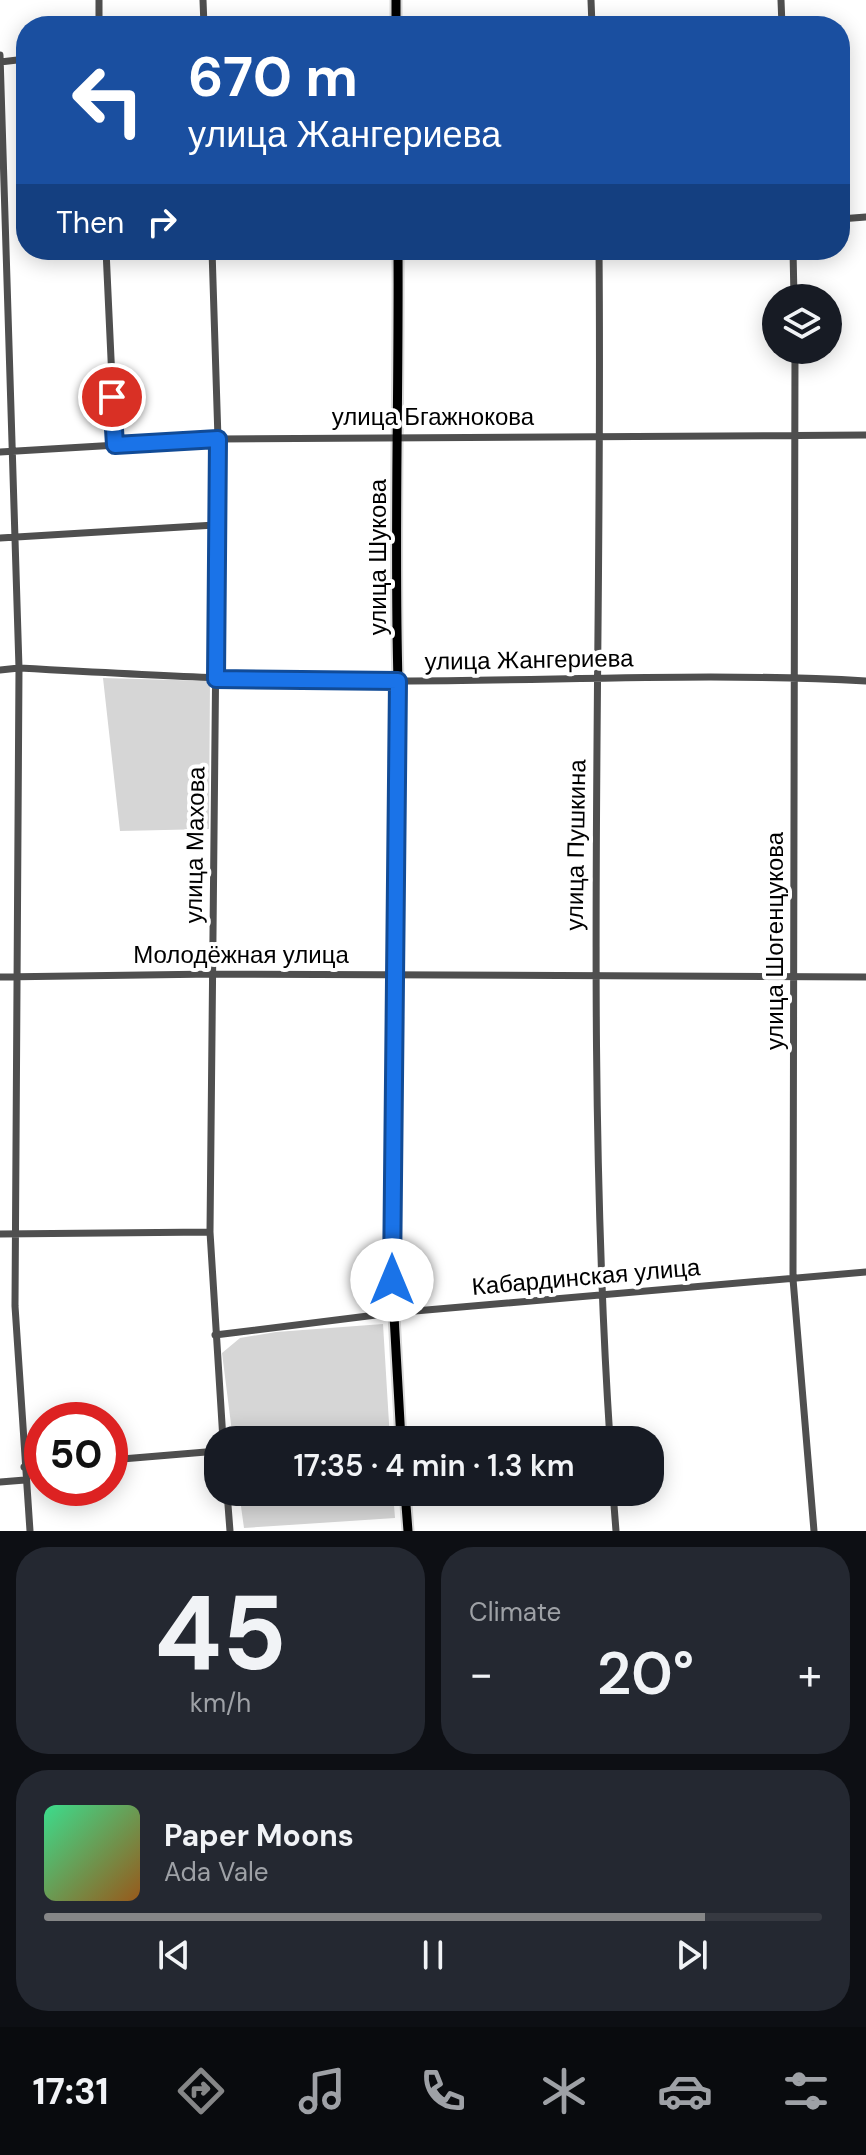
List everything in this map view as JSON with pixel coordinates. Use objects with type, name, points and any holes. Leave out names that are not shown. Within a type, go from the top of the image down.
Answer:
[{"type":"main road","name":"улица Шукова","points":[[398,260],[392,1313],[400,1426]]},
{"type":"main road","points":[[406,1506],[408,1531]]},
{"type":"street","points":[[0,55],[19,668],[15,1306],[24,1467]]},
{"type":"street","points":[[106,260],[115,445]]},
{"type":"street","name":"улица Махова","points":[[212,260],[218,439],[210,1232],[222,1426]]},
{"type":"street","name":"улица Пушкина","points":[[599,260],[601,436],[594,977],[600,1297],[609,1426]]},
{"type":"street","points":[[793,260],[794,284]]},
{"type":"street","name":"улица Шогенцукова","points":[[795,364],[793,1279],[814,1531]]},
{"type":"street","name":"улица Бгажнокова","points":[[0,452],[218,439],[866,435]]},
{"type":"street","points":[[0,538],[215,525]]},
{"type":"street","name":"улица Жангериева","points":[[0,670],[19,668],[216,679],[398,681],[795,677],[866,681]]},
{"type":"street","name":"Молодёжная улица","points":[[0,977],[214,974],[866,977]]},
{"type":"street","points":[[0,1234],[210,1232]]},
{"type":"street","name":"Кабардинская улица","points":[[215,1335],[392,1313],[866,1272]]},
{"type":"street","points":[[128,1458],[204,1452]]},
{"type":"street","points":[[0,1482],[24,1480]]},
{"type":"street","points":[[28,1506],[30,1531]]},
{"type":"street","points":[[228,1506],[230,1531]]},
{"type":"street","points":[[614,1506],[616,1531]]},
{"type":"shaded area","points":[[103,678],[210,681],[209,829],[120,831]]},
{"type":"shaded area","points":[[383,1324],[389,1426],[231,1426],[222,1353],[240,1338],[276,1332]]},
{"type":"shaded area","points":[[241,1506],[394,1506],[395,1518],[244,1528]]},
{"type":"route","points":[[112,397],[115,445],[218,439],[216,679],[398,681],[392,1280]]}]
